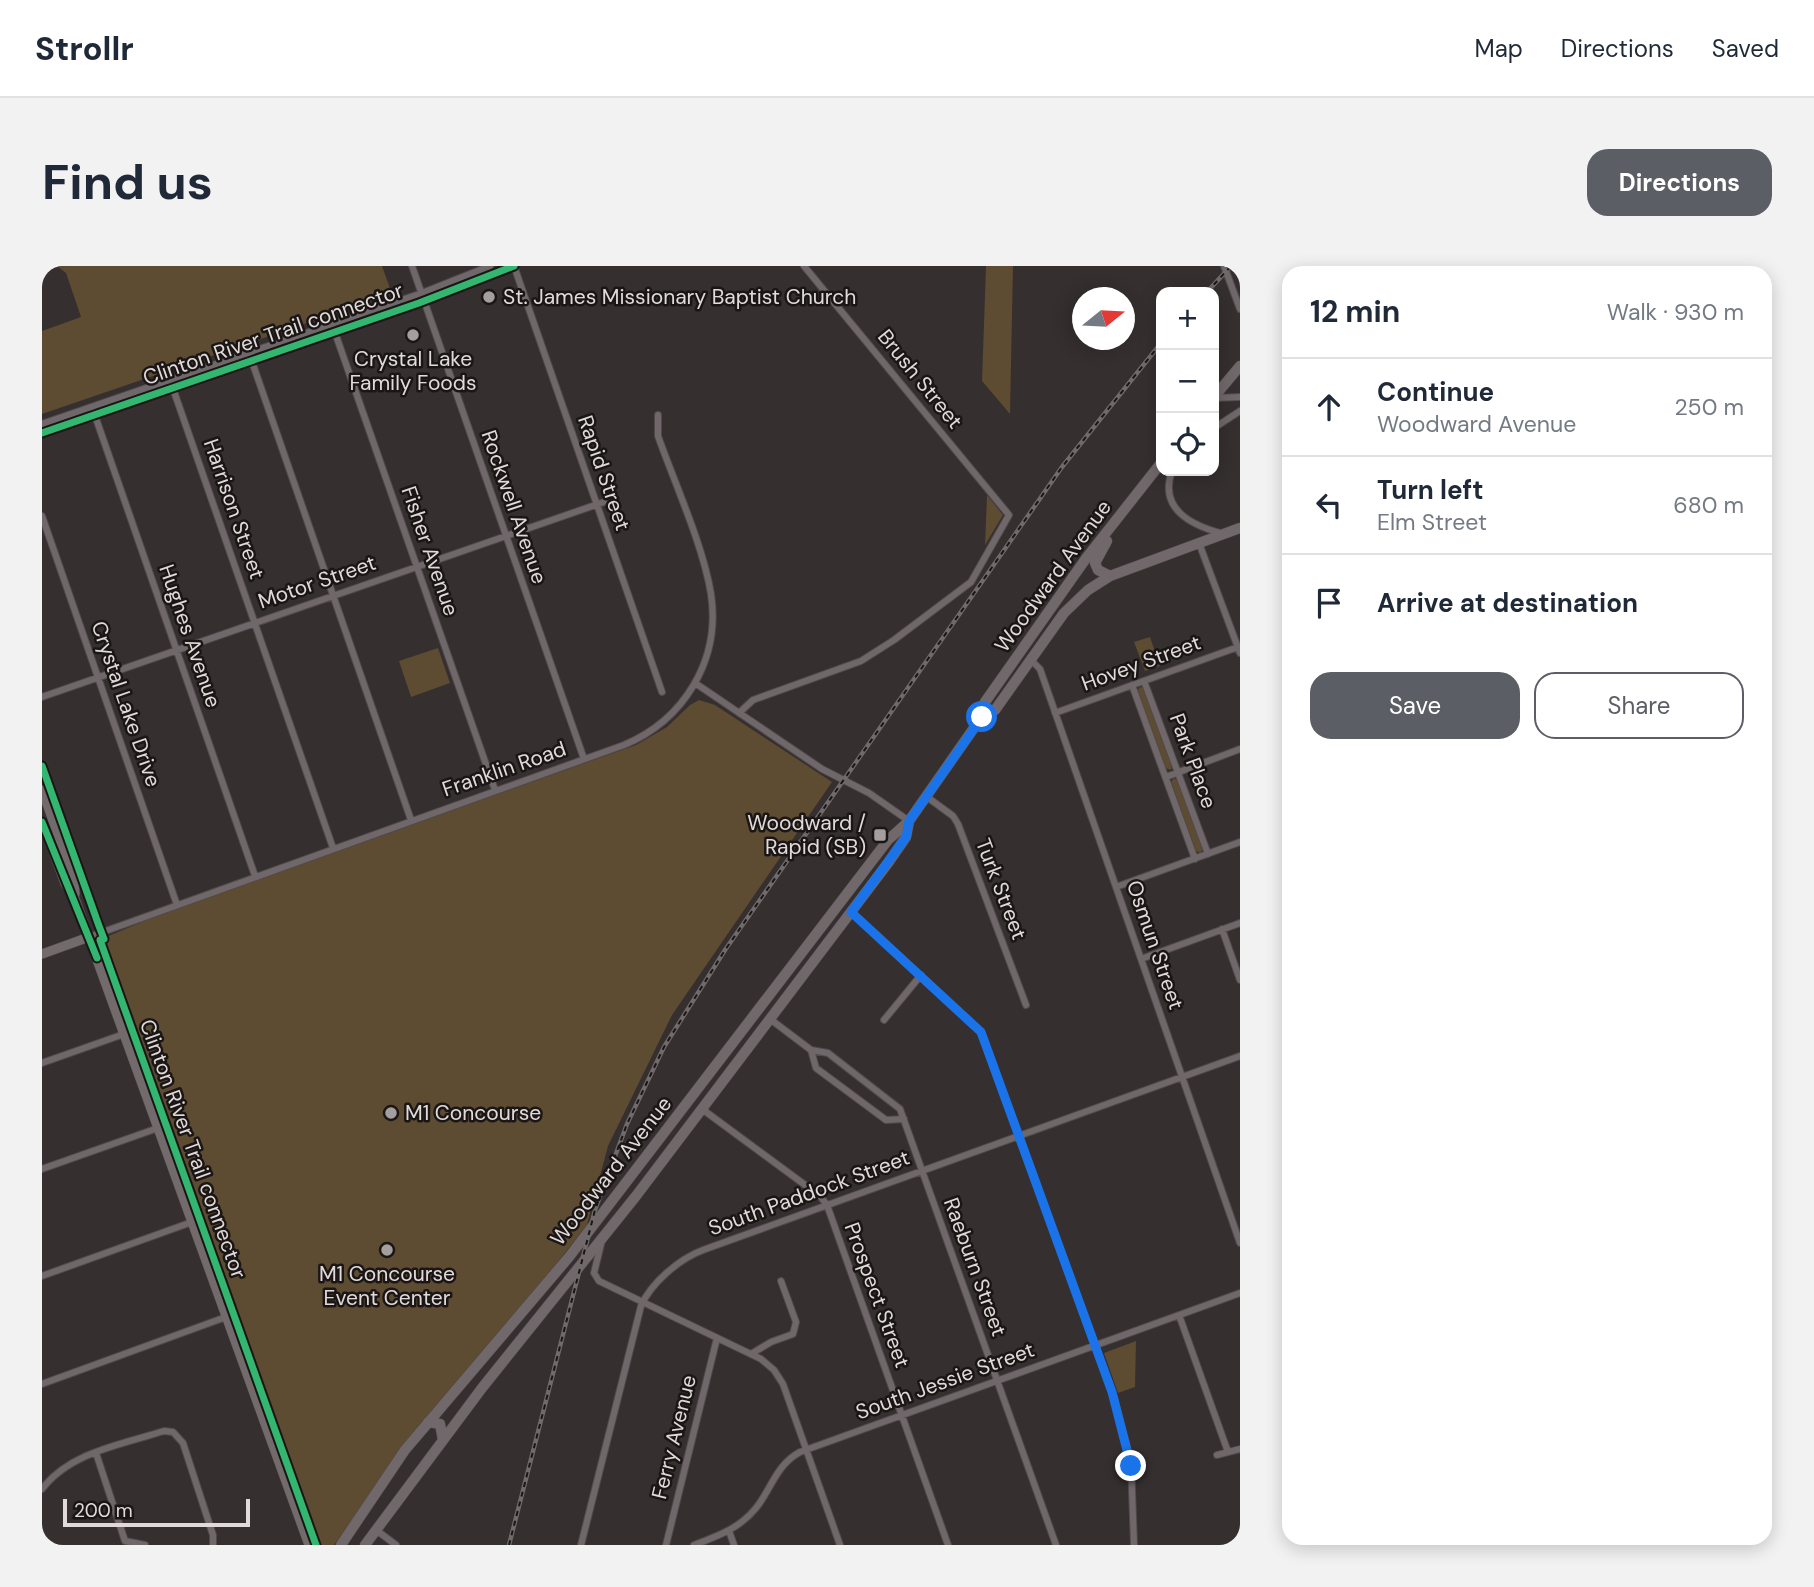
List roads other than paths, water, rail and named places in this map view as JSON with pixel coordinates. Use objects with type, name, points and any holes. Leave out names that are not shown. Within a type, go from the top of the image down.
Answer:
[{"type":"main road","points":[[1219,392],[1240,366]]},
{"type":"main road","name":"Woodward Avenue","points":[[341,1545],[405,1450],[569,1257],[888,840],[909,821],[983,715],[985,702],[1079,567],[1156,469]]},
{"type":"main road","points":[[1110,576],[1098,570],[1095,563],[1129,504]]},
{"type":"main road","name":"Woodward Avenue","points":[[983,715],[995,710],[1070,606],[1110,576],[1240,528]]},
{"type":"main road","name":"Woodward Avenue","points":[[365,1545],[443,1441],[602,1240],[851,912],[906,837],[909,821]]},
{"type":"main road","points":[[770,1019],[769,1011],[797,975],[795,969],[790,969]]},
{"type":"main road","points":[[702,1109],[697,1110],[694,1105],[738,1048],[740,1034]]},
{"type":"main road","points":[[428,1422],[440,1424],[443,1441]]},
{"type":"street","name":"Rockwell Avenue","points":[[412,266],[584,759]]},
{"type":"street","points":[[42,424],[422,293],[490,266]]},
{"type":"street","name":"Rapid Street","points":[[514,266],[601,504],[662,692]]},
{"type":"street","name":"Brush Street","points":[[739,713],[752,700],[876,653],[971,582],[1009,515],[804,266]]},
{"type":"street","points":[[1224,266],[1240,309]]},
{"type":"street","name":"Fisher Avenue","points":[[332,324],[495,790]]},
{"type":"street","points":[[249,352],[411,820]]},
{"type":"street","name":"Harrison Street","points":[[170,380],[333,848]]},
{"type":"street","points":[[1219,398],[1240,397]]},
{"type":"street","name":"Hughes Avenue","points":[[92,407],[255,876]]},
{"type":"street","points":[[1219,425],[1240,411]]},
{"type":"street","name":"Franklin Road","points":[[42,954],[630,743],[652,730],[676,710],[695,683],[711,638],[711,594],[658,436],[658,415]]},
{"type":"street","points":[[1172,476],[1170,494],[1179,514],[1194,525],[1224,534]]},
{"type":"street","name":"Motor Street","points":[[42,697],[601,504]]},
{"type":"street","name":"Crystal Lake Drive","points":[[42,516],[177,905]]},
{"type":"street","points":[[1199,543],[1239,650]]},
{"type":"street","name":"Hovey Street","points":[[1055,713],[1239,650]]},
{"type":"street","name":"Osmun Street","points":[[1032,661],[1040,669],[1240,1243]]},
{"type":"street","name":"Park Place","points":[[1144,681],[1208,854]]},
{"type":"street","points":[[695,683],[822,769],[869,793],[909,821]]},
{"type":"street","name":"Park Place","points":[[1132,685],[1195,859]]},
{"type":"street","points":[[1166,777],[1240,749]]},
{"type":"street","points":[[42,790],[74,880],[75,899]]},
{"type":"street","name":"Turk Street","points":[[927,797],[957,821],[1026,1005]]},
{"type":"street","points":[[42,822],[65,883],[75,899],[309,1545]]},
{"type":"street","points":[[1116,887],[1240,842]]},
{"type":"street","points":[[851,912],[979,1029],[1112,1392],[1130,1458],[1134,1545]]},
{"type":"street","points":[[1141,958],[1240,923]]},
{"type":"street","points":[[1223,929],[1240,979]]},
{"type":"street","points":[[884,1020],[921,975]]},
{"type":"street","name":"Raeburn Street","points":[[770,1019],[811,1050],[828,1053],[895,1103],[904,1119],[1056,1545]]},
{"type":"street","points":[[42,1063],[124,1034]]},
{"type":"street","name":"Raeburn Street","points":[[811,1050],[816,1068],[886,1120],[904,1119]]},
{"type":"street","name":"South Paddock Street","points":[[581,1545],[643,1302],[662,1280],[690,1255],[1240,1056]]},
{"type":"street","name":"Prospect Street","points":[[702,1109],[820,1196],[827,1205],[948,1545]]},
{"type":"street","points":[[42,1170],[158,1128]]},
{"type":"street","points":[[42,1276],[192,1222]]},
{"type":"street","points":[[602,1240],[596,1278],[768,1363],[779,1376],[840,1545]]},
{"type":"street","points":[[751,1354],[771,1342],[793,1334],[796,1322],[781,1282]]},
{"type":"street","name":"South Jessie Street","points":[[694,1545],[729,1531],[756,1508],[781,1466],[806,1449],[1240,1293]]},
{"type":"street","points":[[1179,1315],[1228,1452]]},
{"type":"street","points":[[42,1384],[226,1317]]},
{"type":"street","name":"Ferry Avenue","points":[[666,1545],[717,1338]]},
{"type":"street","points":[[42,1489],[64,1467],[96,1453],[164,1431],[178,1434],[184,1443],[204,1506],[213,1545]]},
{"type":"street","points":[[1216,1455],[1240,1449]]},
{"type":"street","points":[[96,1453],[125,1541],[145,1545]]},
{"type":"street","points":[[376,1530],[396,1545]]},
{"type":"street","points":[[729,1531],[734,1545]]},
{"type":"railway","points":[[1212,287],[1231,266]]},
{"type":"railway","points":[[509,1545],[595,1210],[627,1124],[664,1047],[725,950],[1062,467],[1156,349]]},
{"type":"place","name":"St. James Missionary Baptist Church","points":[[489,297]]},
{"type":"place","name":"Crystal Lake Family Foods","points":[[413,335]]},
{"type":"place","name":"Woodward / Rapid (SB)","points":[[880,835]]},
{"type":"place","name":"M1 Concourse","points":[[391,1113]]},
{"type":"place","name":"M1 Concourse Event Center","points":[[387,1250]]}]
